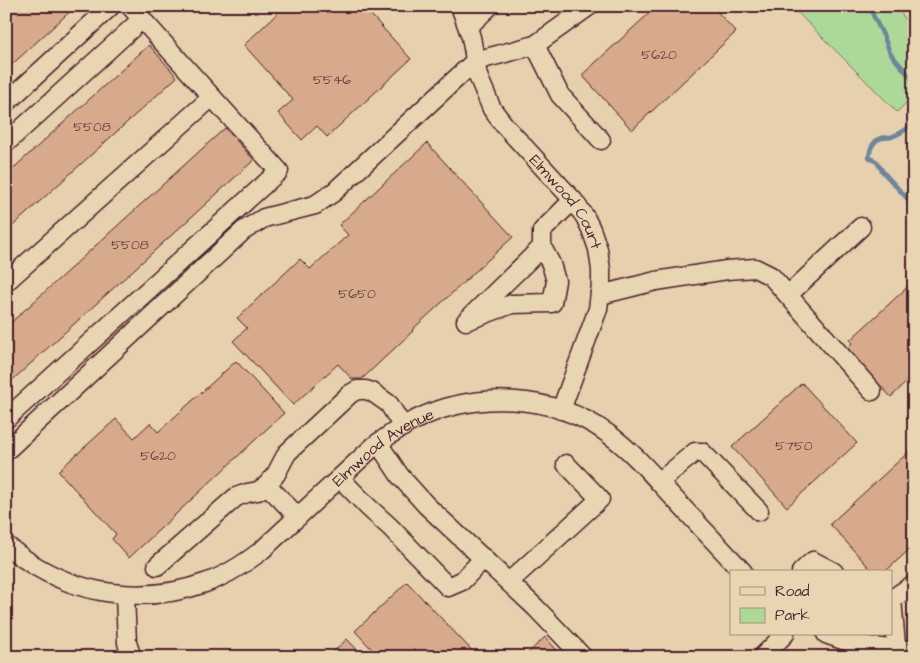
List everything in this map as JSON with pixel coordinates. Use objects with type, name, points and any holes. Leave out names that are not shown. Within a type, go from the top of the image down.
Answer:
[{"type":"street","points":[[6,103],[111,6]]},
{"type":"street","points":[[6,419],[279,170],[130,6]]},
{"type":"street","name":"Elmwood Court","points":[[460,6],[468,27],[478,76],[496,114],[573,200],[585,217],[598,249],[601,270],[600,295],[596,317],[561,410]]},
{"type":"street","points":[[468,27],[490,6]]},
{"type":"street","points":[[6,451],[243,231],[264,218],[315,205],[334,192],[475,61],[535,45],[588,7]]},
{"type":"street","points":[[6,143],[142,20]]},
{"type":"street","points":[[535,45],[560,96],[601,140]]},
{"type":"street","points":[[6,282],[212,96]]},
{"type":"street","points":[[542,247],[466,320],[512,304],[552,303],[556,281],[551,264],[542,247],[542,231],[573,200]]},
{"type":"street","points":[[788,295],[861,227]]},
{"type":"street","points":[[600,295],[656,281],[727,270],[755,268],[771,276],[872,392]]},
{"type":"street","points":[[156,566],[236,496],[258,491],[267,485],[276,474],[287,453],[350,394],[357,390],[372,392],[389,404],[403,427]]},
{"type":"street","name":"Elmwood Avenue","points":[[6,544],[35,566],[60,579],[87,589],[115,594],[151,594],[178,591],[206,583],[244,564],[261,551],[378,443],[416,419],[443,409],[471,402],[527,402],[561,410],[582,418],[606,432],[634,454],[741,570]]},
{"type":"street","points":[[378,443],[400,476],[426,505],[535,607],[583,657]]},
{"type":"street","points":[[659,482],[695,452],[702,452],[759,511]]},
{"type":"street","points":[[509,582],[600,499],[566,464]]},
{"type":"street","points":[[340,478],[448,587],[462,581],[484,558]]},
{"type":"street","points":[[267,485],[298,517]]},
{"type":"street","points":[[803,570],[812,561],[830,570]]},
{"type":"street","points":[[832,636],[854,644],[902,652],[892,599],[914,584]]},
{"type":"street","points":[[125,594],[127,643],[132,657]]},
{"type":"street","points":[[762,657],[783,636]]},
{"type":"green space","points":[[791,6],[900,6],[900,12],[914,31],[914,95],[897,112]]},
{"type":"building","points":[[13,6],[76,6],[6,70],[6,12]]},
{"type":"building","points":[[285,6],[363,6],[411,59],[327,137],[317,126],[302,140],[278,113],[293,100],[244,45]]},
{"type":"building","points":[[657,6],[712,6],[736,32],[632,130],[582,75]]},
{"type":"building","points":[[149,45],[177,77],[6,232],[6,175]]},
{"type":"building","points":[[225,128],[254,160],[6,386],[6,327]]},
{"type":"building","points":[[427,143],[513,237],[362,379],[352,379],[338,364],[293,405],[233,341],[247,328],[237,318],[300,259],[310,269],[348,235],[339,225]]},
{"type":"building","points":[[914,281],[914,375],[891,397],[846,349],[852,343],[850,340]]},
{"type":"building","points":[[236,361],[284,413],[129,558],[112,539],[116,534],[58,471],[116,419],[134,438],[150,423],[158,432]]},
{"type":"building","points":[[802,383],[857,443],[787,507],[732,447]]},
{"type":"building","points":[[914,447],[914,545],[887,570],[871,570],[830,524]]},
{"type":"building","points":[[407,582],[478,657],[379,657],[355,631]]},
{"type":"building","points":[[545,637],[563,657],[524,657]]},
{"type":"building","points":[[347,639],[364,657],[328,657]]},
{"type":"waterway","points":[[873,6],[873,15],[890,53],[911,78],[914,89]]},
{"type":"waterway","points":[[914,106],[909,127],[893,136],[876,141],[871,148],[869,157],[877,162],[883,172],[914,206]]}]
